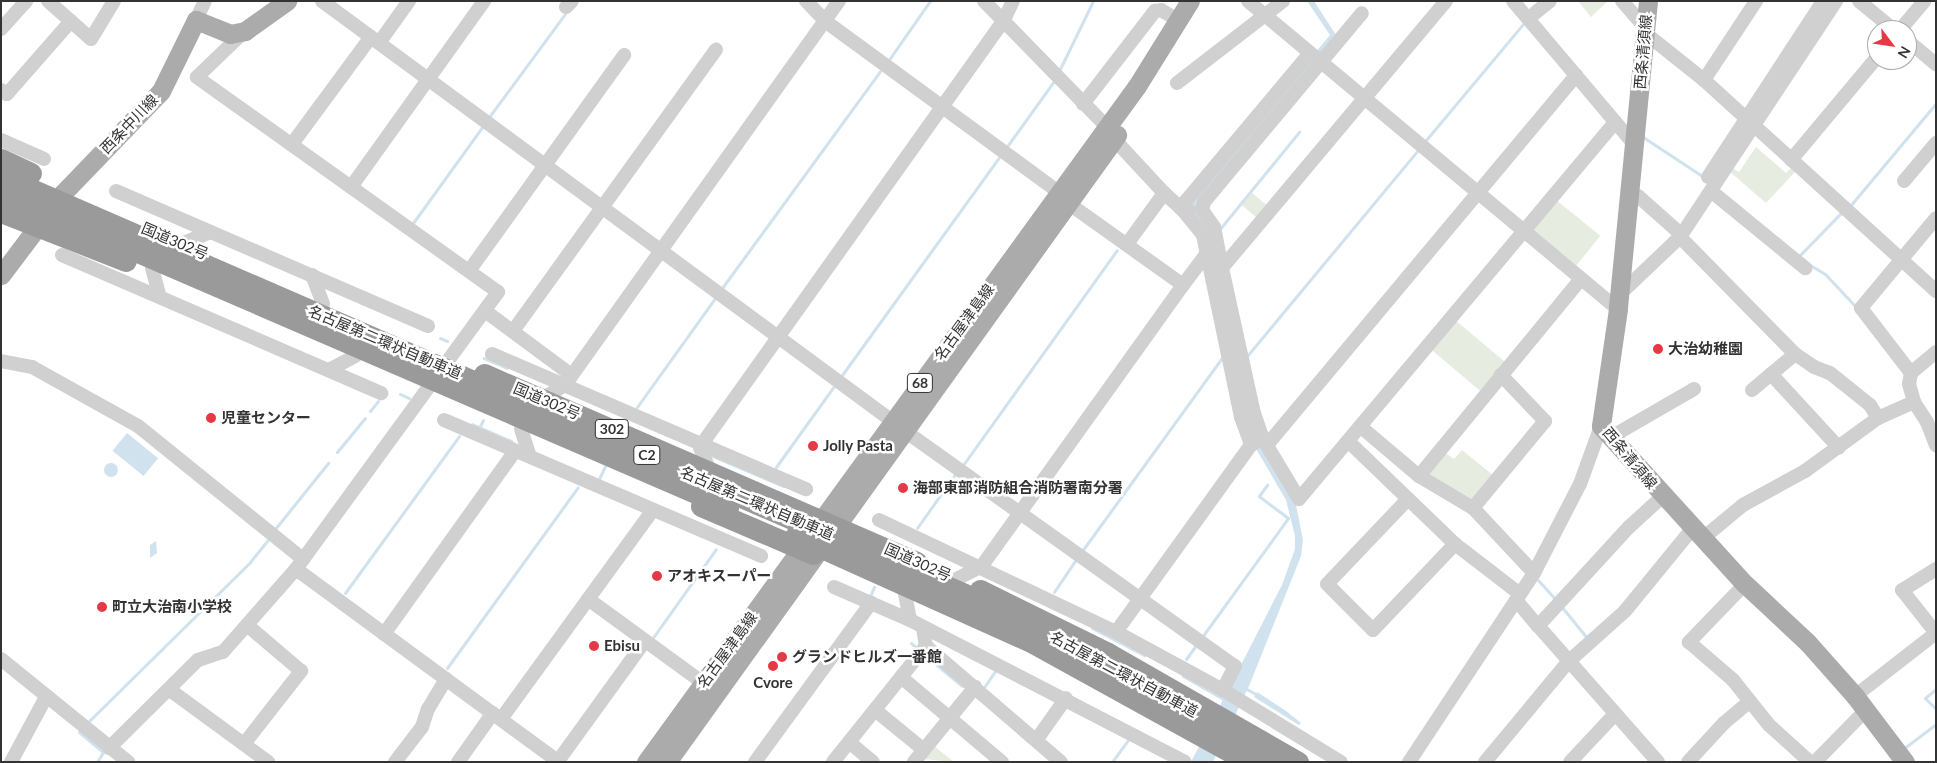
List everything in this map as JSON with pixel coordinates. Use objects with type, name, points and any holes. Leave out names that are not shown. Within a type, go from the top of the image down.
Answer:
[{"type":"highway","points":[[1,159],[355,329]]},
{"type":"highway","name":"国道302号","points":[[1,166],[957,579],[1050,623],[1214,711],[1276,754],[1298,762]]},
{"type":"highway","name":"名古屋第二環状自動車道","points":[[1,176],[974,598],[1100,660],[1276,754]]},
{"type":"highway","name":"名古屋第二環状自動車道","points":[[1,193],[968,612],[1093,674],[1249,762]]},
{"type":"highway","name":"302","points":[[1,202],[905,594],[1026,650],[1224,758]]},
{"type":"highway","points":[[1,212],[93,249],[296,320]]},
{"type":"main road","points":[[196,20],[230,34],[245,31],[286,1]]},
{"type":"main road","name":"名古屋津島線","points":[[1110,133],[1190,1]]},
{"type":"main road","name":"名古屋津島線","points":[[667,762],[807,552],[1110,133],[1165,63],[1201,1]]},
{"type":"main road","name":"西条清須線","points":[[1648,1],[1606,432],[1744,584],[1808,643],[1860,703],[1905,762]]},
{"type":"main road","name":"西条中川線","points":[[1,276],[64,193],[161,91],[196,20]]},
{"type":"main road","name":"名古屋津島線","points":[[646,762],[703,683],[807,552]]},
{"type":"street","points":[[1,29],[26,1]]},
{"type":"street","points":[[48,1],[91,39],[114,1]]},
{"type":"street","points":[[196,20],[204,1]]},
{"type":"street","points":[[322,1],[899,426],[1236,666],[1223,690]]},
{"type":"street","points":[[292,144],[375,40],[409,1]]},
{"type":"street","points":[[351,187],[484,1]]},
{"type":"street","points":[[806,1],[825,21],[1183,285]]},
{"type":"street","points":[[541,399],[568,380],[839,1]]},
{"type":"street","points":[[984,1],[1083,104],[1164,193],[1214,227],[1259,442]]},
{"type":"street","points":[[710,471],[700,448],[702,444],[1004,20],[1013,1]]},
{"type":"street","points":[[1248,1],[1581,278],[1618,302],[1681,236],[1711,191],[1714,173],[1750,123],[1824,1]]},
{"type":"street","points":[[1177,83],[1283,1]]},
{"type":"street","points":[[1222,268],[1446,1]]},
{"type":"street","points":[[1513,1],[1615,122],[1635,138]]},
{"type":"street","points":[[1525,1],[1635,138]]},
{"type":"street","points":[[1535,13],[1550,1]]},
{"type":"street","points":[[1622,1],[1645,30],[1704,80],[1936,291]]},
{"type":"street","points":[[1704,80],[1756,1]]},
{"type":"street","points":[[1773,86],[1836,1]]},
{"type":"street","points":[[1859,1],[1882,20]]},
{"type":"street","points":[[1908,20],[1924,1]]},
{"type":"street","points":[[1083,104],[1154,11],[1161,10],[1179,21]]},
{"type":"street","points":[[1188,209],[1315,58],[1362,13]]},
{"type":"street","points":[[1,90],[7,94],[71,21]]},
{"type":"street","points":[[109,748],[170,690],[198,660],[224,652],[299,564],[498,292],[197,77],[245,31]]},
{"type":"street","points":[[1917,48],[1936,64]]},
{"type":"street","points":[[513,331],[716,50]]},
{"type":"street","points":[[469,271],[624,54]]},
{"type":"street","points":[[1188,209],[1204,202],[1315,58]]},
{"type":"street","points":[[1791,160],[1867,70]]},
{"type":"street","points":[[1116,632],[1139,598],[1259,442],[1478,193],[1576,76]]},
{"type":"street","points":[[1188,209],[1200,229],[1207,253],[1241,417],[1299,500],[1615,122]]},
{"type":"street","points":[[1,140],[44,158]]},
{"type":"street","points":[[1904,181],[1936,143]]},
{"type":"street","points":[[116,191],[428,326]]},
{"type":"street","points":[[1711,191],[1805,268]]},
{"type":"street","points":[[1127,244],[1164,193]]},
{"type":"street","points":[[1629,194],[1638,196],[1681,236],[1794,354],[1830,373],[1870,405],[1878,418]]},
{"type":"street","points":[[1911,373],[1861,308],[1936,218]]},
{"type":"street","points":[[181,244],[211,232]]},
{"type":"street","points":[[957,579],[982,566],[1019,511],[1207,253]]},
{"type":"street","points":[[62,255],[381,393]]},
{"type":"street","points":[[152,268],[160,297]]},
{"type":"street","points":[[312,275],[323,304]]},
{"type":"street","points":[[1419,476],[1581,278]]},
{"type":"street","points":[[485,311],[513,331],[568,380]]},
{"type":"street","points":[[1936,352],[1911,373],[1909,384],[1914,402],[1931,420],[1936,445]]},
{"type":"street","points":[[492,354],[568,380],[702,444],[806,489]]},
{"type":"street","points":[[1752,390],[1794,354]]},
{"type":"street","points":[[329,370],[355,356]]},
{"type":"street","points":[[1,361],[32,367],[138,426],[384,634],[562,761],[648,643]]},
{"type":"street","points":[[1771,374],[1839,448]]},
{"type":"street","points":[[1473,508],[1545,421],[1501,375]]},
{"type":"street","points":[[1409,762],[1534,573],[1606,432],[1694,389]]},
{"type":"street","points":[[1485,762],[1568,662],[1625,611],[1697,534],[1743,505],[1770,493],[1839,448],[1878,418],[1914,402]]},
{"type":"street","points":[[444,420],[761,556]]},
{"type":"street","points":[[1361,427],[1419,476],[1473,508],[1534,573]]},
{"type":"street","points":[[522,429],[530,457]]},
{"type":"street","points":[[1349,442],[1454,544],[1518,597],[1538,626],[1568,662],[1658,762]]},
{"type":"street","points":[[384,634],[515,451]]},
{"type":"street","points":[[1538,626],[1629,527],[1663,496]]},
{"type":"street","points":[[1408,499],[1327,584],[1373,630],[1454,544]]},
{"type":"street","points":[[458,762],[497,716],[588,599],[653,510]]},
{"type":"street","points":[[879,520],[982,566],[1116,632],[1223,690],[1341,762]]},
{"type":"street","points":[[705,532],[736,521]]},
{"type":"street","points":[[1815,762],[1860,703],[1936,633],[1902,590],[1936,569]]},
{"type":"street","points":[[1744,584],[1689,642],[1733,680],[1769,725],[1810,762]]},
{"type":"street","points":[[834,587],[910,620],[1066,698],[1185,762]]},
{"type":"street","points":[[905,594],[910,620]]},
{"type":"street","points":[[588,599],[703,683]]},
{"type":"street","points":[[755,762],[871,603]]},
{"type":"street","points":[[244,744],[301,671],[247,625]]},
{"type":"street","points":[[833,762],[923,651],[923,628]]},
{"type":"street","points":[[923,651],[971,691],[1037,739],[1061,762]]},
{"type":"street","points":[[1,659],[46,698],[128,762]]},
{"type":"street","points":[[901,677],[1002,762]]},
{"type":"street","points":[[395,762],[422,727],[428,709],[446,679]]},
{"type":"street","points":[[170,690],[268,762]]},
{"type":"street","points":[[914,762],[971,691]]},
{"type":"street","points":[[11,762],[46,698]]},
{"type":"street","points":[[1037,739],[1066,698]]},
{"type":"street","points":[[1688,762],[1724,723],[1750,701]]},
{"type":"street","points":[[875,710],[924,750]]},
{"type":"street","points":[[1570,762],[1615,714]]},
{"type":"street","points":[[1268,718],[1276,754]]},
{"type":"street","points":[[849,742],[873,762]]},
{"type":"shaded area","points":[[1578,1],[1608,1],[1591,17]]},
{"type":"shaded area","points":[[1756,147],[1786,173],[1792,167],[1796,171],[1766,203],[1729,171],[1732,168],[1739,172]]},
{"type":"shaded area","points":[[1251,192],[1269,207],[1258,219],[1241,204]]},
{"type":"shaded area","points":[[1556,200],[1600,236],[1576,265],[1532,230]]},
{"type":"shaded area","points":[[1455,320],[1506,363],[1482,392],[1431,349]]},
{"type":"shaded area","points":[[1462,450],[1494,476],[1471,504],[1426,474],[1444,452],[1454,459]]},
{"type":"shaded area","points":[[934,746],[954,762],[923,759]]},
{"type":"water","points":[[1307,1],[1314,1],[1336,35],[1201,199],[1210,228],[1249,413],[1296,505],[1303,540],[1301,556],[1249,686],[1213,762],[1191,762],[1282,585],[1295,549],[1295,536],[1286,500],[1255,447],[1192,216],[1193,200],[1330,35]]},
{"type":"water","points":[[127,433],[158,458],[144,476],[113,451]]},
{"type":"water","points":[[108,463],[114,463],[118,470],[114,477],[108,477],[104,473],[104,467]]},
{"type":"water","points":[[156,541],[157,553],[150,558],[150,545]]},
{"type":"water","points":[[1257,692],[1301,723],[1299,725],[1254,697]]},
{"type":"waterway","points":[[888,61],[930,1]]},
{"type":"waterway","points":[[1059,71],[1093,1]]},
{"type":"waterway","points":[[489,117],[565,14]]},
{"type":"waterway","points":[[1426,140],[1524,23]]},
{"type":"waterway","points":[[722,288],[880,71]]},
{"type":"waterway","points":[[1008,145],[1054,81]]},
{"type":"waterway","points":[[1850,206],[1936,103]]},
{"type":"waterway","points":[[413,223],[483,126]]},
{"type":"waterway","points":[[1219,230],[1299,132]]},
{"type":"waterway","points":[[1643,137],[1705,178]]},
{"type":"waterway","points":[[1247,356],[1417,151]]},
{"type":"waterway","points":[[842,375],[1000,156]]},
{"type":"waterway","points":[[1799,256],[1842,212]]},
{"type":"waterway","points":[[963,465],[1117,250]]},
{"type":"waterway","points":[[1810,265],[1825,274],[1856,307]]},
{"type":"waterway","points":[[637,407],[715,298]]},
{"type":"waterway","points":[[440,338],[447,341]]},
{"type":"waterway","points":[[1082,551],[1223,356]]},
{"type":"waterway","points":[[484,358],[507,368]]},
{"type":"waterway","points":[[776,467],[835,385]]},
{"type":"waterway","points":[[400,394],[409,398]]},
{"type":"waterway","points":[[370,411],[378,401]]},
{"type":"waterway","points":[[337,452],[365,418]]},
{"type":"waterway","points":[[479,428],[483,420]]},
{"type":"waterway","points":[[472,424],[511,441]]},
{"type":"waterway","points":[[345,593],[459,436]]},
{"type":"waterway","points":[[708,454],[783,486]]},
{"type":"waterway","points":[[275,529],[328,463]]},
{"type":"waterway","points":[[599,479],[605,466]]},
{"type":"waterway","points":[[917,528],[956,473]]},
{"type":"waterway","points":[[1202,637],[1288,518],[1259,496],[1267,485]]},
{"type":"waterway","points":[[447,668],[578,487]]},
{"type":"waterway","points":[[87,723],[250,562],[268,540]]},
{"type":"waterway","points":[[652,639],[716,549]]},
{"type":"waterway","points":[[1054,592],[1076,559]]},
{"type":"waterway","points":[[1538,580],[1556,600]]},
{"type":"waterway","points":[[870,596],[874,587]]},
{"type":"waterway","points":[[1561,606],[1587,638]]},
{"type":"waterway","points":[[1092,628],[1144,655]]},
{"type":"waterway","points":[[911,643],[918,649]]},
{"type":"waterway","points":[[1186,659],[1196,645]]},
{"type":"waterway","points":[[925,655],[962,686]]},
{"type":"waterway","points":[[983,689],[996,670]]},
{"type":"waterway","points":[[1183,676],[1227,701]]},
{"type":"waterway","points":[[1245,688],[1259,696]]},
{"type":"waterway","points":[[1936,689],[1925,698],[1936,709]]},
{"type":"waterway","points":[[1903,749],[1936,724]]},
{"type":"waterway","points":[[79,732],[103,752],[97,762]]},
{"type":"waterway","points":[[1112,762],[1128,740]]},
{"type":"place","name":"大治幼稚園","points":[[1658,349]]},
{"type":"place","name":"児童センター","points":[[211,418]]},
{"type":"place","name":"Jolly Pasta","points":[[813,446]]},
{"type":"place","name":"海部東部消防組合消防署南分署","points":[[903,488]]},
{"type":"place","name":"アオキスーパー","points":[[657,576]]},
{"type":"place","name":"町立大治南小学校","points":[[102,607]]},
{"type":"place","name":"Ebisu","points":[[594,646]]},
{"type":"place","name":"グランドヒルズ一番館","points":[[782,657]]},
{"type":"place","name":"Cvore","points":[[773,666]]}]
